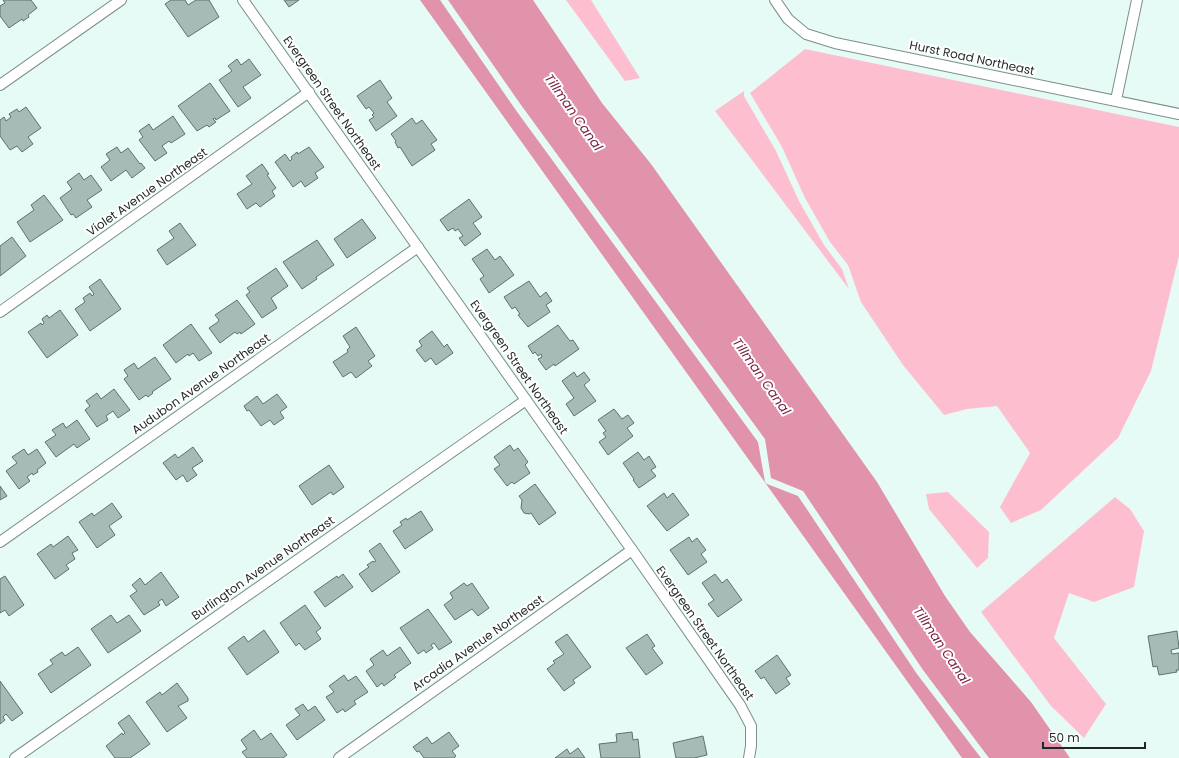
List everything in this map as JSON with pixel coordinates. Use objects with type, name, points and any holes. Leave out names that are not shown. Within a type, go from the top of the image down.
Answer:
[{"type":"street","points":[[0,85],[121,0]]},
{"type":"street","name":"Evergreen Street Northeast","points":[[243,0],[740,705],[751,726],[751,746],[749,758]]},
{"type":"street","name":"Hurst Road Northeast","points":[[775,0],[788,19],[806,34],[835,43],[1179,114]]},
{"type":"street","points":[[1116,100],[1137,0]]},
{"type":"street","name":"Violet Avenue Northeast","points":[[0,312],[309,92]]},
{"type":"street","name":"Audubon Avenue Northeast","points":[[0,542],[418,247]]},
{"type":"street","name":"Burlington Avenue Northeast","points":[[15,758],[526,400]]},
{"type":"street","name":"Arcadia Avenue Northeast","points":[[339,758],[632,550]]},
{"type":"shaded area","points":[[566,0],[591,0],[640,78],[625,81]]},
{"type":"shaded area","points":[[805,49],[1179,127],[1179,256],[1151,371],[1118,438],[1041,510],[1011,523],[1000,507],[1030,453],[997,406],[967,409],[944,415],[903,365],[861,302],[848,265],[830,242],[805,198],[782,147],[750,93]]},
{"type":"shaded area","points":[[744,91],[744,96],[776,151],[799,201],[824,245],[842,269],[849,289],[715,111]]},
{"type":"shaded area","points":[[948,492],[989,532],[988,558],[977,568],[929,509],[926,494]]},
{"type":"shaded area","points":[[1115,497],[1130,509],[1144,531],[1134,587],[1094,602],[1069,593],[1054,638],[1106,704],[1084,738],[1051,706],[981,612]]},
{"type":"water","points":[[420,0],[440,0],[515,109],[758,442],[765,482],[798,496],[917,674],[981,758],[962,758]]},
{"type":"water","name":"Tillman Canal","points":[[448,0],[533,0],[602,103],[651,164],[877,482],[945,596],[970,632],[1031,702],[1070,758],[989,758],[923,670],[803,491],[771,478],[765,439],[521,105]]},
{"type":"building","points":[[3,0],[31,0],[37,8],[28,15],[29,17],[23,21],[22,19],[9,28],[0,16],[0,6],[5,3]]},
{"type":"building","points":[[171,0],[185,0],[188,5],[196,0],[209,0],[219,17],[188,37],[165,4]]},
{"type":"building","points":[[284,0],[299,0],[289,7]]},
{"type":"building","points":[[237,59],[241,65],[249,59],[261,75],[243,87],[251,98],[238,107],[219,80],[232,71],[228,66]]},
{"type":"building","points":[[380,80],[392,98],[387,102],[397,116],[376,131],[369,120],[374,117],[372,115],[374,113],[369,107],[366,109],[357,96]]},
{"type":"building","points":[[210,83],[230,111],[216,120],[215,118],[213,119],[216,122],[209,127],[207,125],[197,131],[178,106]]},
{"type":"building","points":[[26,107],[41,128],[28,137],[33,144],[22,152],[17,146],[10,150],[0,136],[0,120],[4,117],[6,121],[11,117],[9,114],[17,109],[19,112]]},
{"type":"building","points":[[173,116],[185,134],[171,143],[169,141],[162,146],[167,153],[155,161],[139,140],[143,137],[139,131],[149,124],[153,130]]},
{"type":"building","points":[[412,118],[416,124],[422,120],[437,140],[431,144],[435,150],[412,166],[400,147],[398,148],[395,142],[396,141],[391,134]]},
{"type":"building","points":[[117,147],[121,153],[128,148],[140,164],[141,163],[145,168],[132,178],[126,170],[111,181],[101,167],[110,160],[106,154]]},
{"type":"building","points":[[309,147],[324,167],[315,173],[318,178],[305,187],[301,181],[293,187],[275,162],[285,154],[290,161],[292,159],[291,157],[297,152],[298,154]]},
{"type":"building","points":[[262,164],[269,174],[267,175],[276,188],[272,191],[275,196],[260,207],[256,203],[247,209],[237,194],[252,184],[246,176]]},
{"type":"building","points":[[79,173],[84,180],[91,175],[102,190],[87,200],[92,207],[76,218],[73,214],[71,215],[60,198],[72,189],[67,182]]},
{"type":"building","points":[[44,195],[63,220],[30,242],[17,222],[34,210],[31,205]]},
{"type":"building","points":[[469,199],[482,217],[473,223],[481,234],[465,246],[459,238],[463,236],[458,229],[455,231],[453,228],[448,231],[440,220]]},
{"type":"building","points":[[362,219],[376,238],[347,258],[334,239]]},
{"type":"building","points":[[180,223],[196,245],[167,265],[157,250],[174,238],[169,231]]},
{"type":"building","points":[[12,237],[26,256],[0,276],[0,246]]},
{"type":"building","points":[[317,240],[334,265],[302,289],[283,262]]},
{"type":"building","points":[[487,249],[495,260],[500,256],[514,275],[489,293],[480,279],[484,276],[472,259]]},
{"type":"building","points":[[276,268],[288,286],[271,298],[277,308],[262,318],[246,295],[250,292],[247,288]]},
{"type":"building","points":[[100,279],[121,309],[90,331],[75,309],[85,302],[83,298],[90,293],[92,296],[94,294],[89,287]]},
{"type":"building","points":[[529,281],[540,297],[546,292],[552,301],[546,305],[550,312],[528,327],[518,315],[520,314],[515,307],[512,309],[504,297]]},
{"type":"building","points":[[237,300],[255,324],[241,334],[240,332],[237,334],[235,332],[220,343],[209,328],[219,320],[215,315]]},
{"type":"building","points":[[60,310],[78,335],[47,358],[28,332],[41,323],[42,325],[44,323],[42,319],[47,315],[49,318]]},
{"type":"building","points":[[191,324],[212,353],[199,361],[193,353],[189,356],[188,354],[176,363],[163,345]]},
{"type":"building","points":[[558,325],[570,341],[573,340],[579,349],[555,366],[554,364],[546,370],[538,359],[542,357],[541,354],[538,356],[535,352],[533,354],[528,346]]},
{"type":"building","points":[[356,327],[375,356],[368,361],[372,366],[356,378],[351,372],[343,377],[333,362],[348,352],[347,350],[350,347],[343,336]]},
{"type":"building","points":[[432,331],[444,347],[447,344],[453,353],[436,365],[431,358],[425,362],[416,350],[422,346],[419,341]]},
{"type":"building","points":[[155,357],[171,379],[152,392],[153,393],[148,397],[146,395],[139,400],[124,379],[128,376],[124,370],[134,363],[138,369]]},
{"type":"building","points":[[574,372],[577,377],[584,372],[590,380],[584,385],[596,401],[574,416],[566,404],[574,398],[562,381]]},
{"type":"building","points":[[114,389],[130,410],[118,418],[113,411],[106,416],[108,420],[97,427],[85,410],[90,406],[86,401],[97,393],[101,399]]},
{"type":"building","points":[[277,394],[287,407],[280,412],[284,418],[274,425],[270,420],[261,426],[249,410],[247,411],[244,406],[257,396],[263,404]]},
{"type":"building","points":[[614,409],[622,419],[628,415],[634,423],[627,428],[633,436],[608,455],[599,442],[606,437],[603,433],[606,431],[598,420]]},
{"type":"building","points":[[77,420],[90,439],[77,448],[74,444],[56,457],[45,442],[56,435],[52,430],[63,423],[66,428]]},
{"type":"building","points":[[510,445],[514,451],[518,448],[528,462],[525,465],[530,473],[514,484],[512,482],[507,486],[494,469],[500,465],[494,457]]},
{"type":"building","points":[[193,447],[203,461],[192,468],[197,475],[187,482],[183,475],[176,480],[163,463],[175,454],[178,458]]},
{"type":"building","points":[[24,449],[28,455],[37,449],[46,463],[37,470],[38,472],[33,475],[32,473],[27,477],[30,481],[19,489],[6,471],[17,463],[12,457]]},
{"type":"building","points":[[638,452],[644,460],[649,456],[656,467],[651,470],[656,476],[639,488],[623,463]]},
{"type":"building","points":[[329,465],[344,487],[333,495],[331,492],[312,505],[299,486]]},
{"type":"building","points":[[535,484],[556,513],[539,525],[531,513],[524,513],[521,508],[522,500],[519,496]]},
{"type":"building","points":[[0,486],[7,496],[0,500]]},
{"type":"building","points":[[664,493],[667,498],[673,493],[689,515],[667,531],[647,506]]},
{"type":"building","points":[[112,503],[122,517],[109,526],[115,535],[97,548],[79,522],[92,513],[94,516]]},
{"type":"building","points":[[421,511],[433,530],[405,549],[393,531],[402,525],[400,522],[406,518],[407,520]]},
{"type":"building","points":[[68,536],[78,550],[72,553],[75,559],[66,565],[69,569],[55,579],[37,554],[51,544],[53,547]]},
{"type":"building","points":[[689,537],[692,542],[697,538],[706,550],[701,554],[707,562],[688,575],[670,550]]},
{"type":"building","points":[[380,543],[400,572],[372,592],[359,574],[369,567],[367,565],[373,561],[376,561],[369,551]]},
{"type":"building","points":[[161,572],[179,597],[166,606],[162,599],[158,602],[160,605],[144,615],[130,596],[137,591],[132,585],[140,578],[145,585]]},
{"type":"building","points":[[343,574],[353,587],[325,607],[314,592],[337,576],[338,578]]},
{"type":"building","points":[[715,574],[722,583],[727,579],[742,600],[718,617],[708,604],[714,600],[702,583]]},
{"type":"building","points":[[5,576],[24,605],[9,616],[5,610],[0,613],[0,579]]},
{"type":"building","points":[[464,583],[467,586],[472,583],[489,608],[478,616],[472,609],[455,620],[444,605],[453,598],[450,593]]},
{"type":"building","points":[[305,605],[321,628],[316,632],[321,639],[305,650],[299,643],[296,646],[280,623]]},
{"type":"building","points":[[428,609],[452,642],[439,650],[434,643],[431,645],[433,648],[426,653],[424,650],[418,654],[400,628]]},
{"type":"building","points":[[111,615],[117,623],[129,615],[141,631],[108,653],[91,629]]},
{"type":"building","points":[[264,630],[279,652],[247,675],[228,648],[244,636],[248,642]]},
{"type":"building","points":[[1177,631],[1179,648],[1171,650],[1172,654],[1179,653],[1179,670],[1176,670],[1177,672],[1159,675],[1157,666],[1153,667],[1148,636]]},
{"type":"building","points":[[567,634],[591,667],[573,680],[575,683],[564,691],[547,669],[555,663],[553,661],[564,654],[555,642]]},
{"type":"building","points":[[647,634],[655,646],[652,648],[663,663],[646,675],[626,648]]},
{"type":"building","points":[[78,647],[91,665],[51,693],[38,674],[53,664],[50,660],[62,652],[65,656]]},
{"type":"building","points":[[400,647],[411,663],[394,675],[396,677],[384,686],[382,683],[377,687],[366,671],[374,665],[370,659],[383,650],[387,656]]},
{"type":"building","points":[[777,655],[791,675],[786,678],[790,684],[776,694],[764,677],[761,679],[755,671]]},
{"type":"building","points":[[344,675],[348,681],[356,676],[368,692],[354,701],[356,704],[345,712],[343,709],[337,713],[326,697],[334,692],[329,686]]},
{"type":"building","points":[[0,681],[23,713],[12,721],[6,714],[3,717],[5,720],[0,724]]},
{"type":"building","points":[[177,683],[188,698],[188,701],[178,706],[187,718],[167,732],[146,702],[160,692],[162,695]]},
{"type":"building","points":[[303,704],[308,711],[315,706],[325,720],[297,740],[286,725],[300,715],[295,709]]},
{"type":"building","points":[[129,715],[150,744],[130,758],[115,758],[106,746],[122,733],[123,735],[125,733],[118,723]]},
{"type":"building","points":[[254,730],[261,740],[271,733],[287,755],[283,758],[247,758],[242,752],[247,749],[241,740]]},
{"type":"building","points":[[449,732],[459,746],[452,751],[456,756],[454,758],[424,758],[419,751],[417,752],[413,747],[427,737],[432,744]]},
{"type":"building","points":[[632,732],[633,740],[638,739],[640,758],[601,758],[599,744],[617,742],[616,734]]},
{"type":"building","points":[[703,736],[707,755],[694,758],[676,758],[673,743]]},
{"type":"building","points":[[578,748],[585,758],[555,758],[567,749],[570,754]]}]
